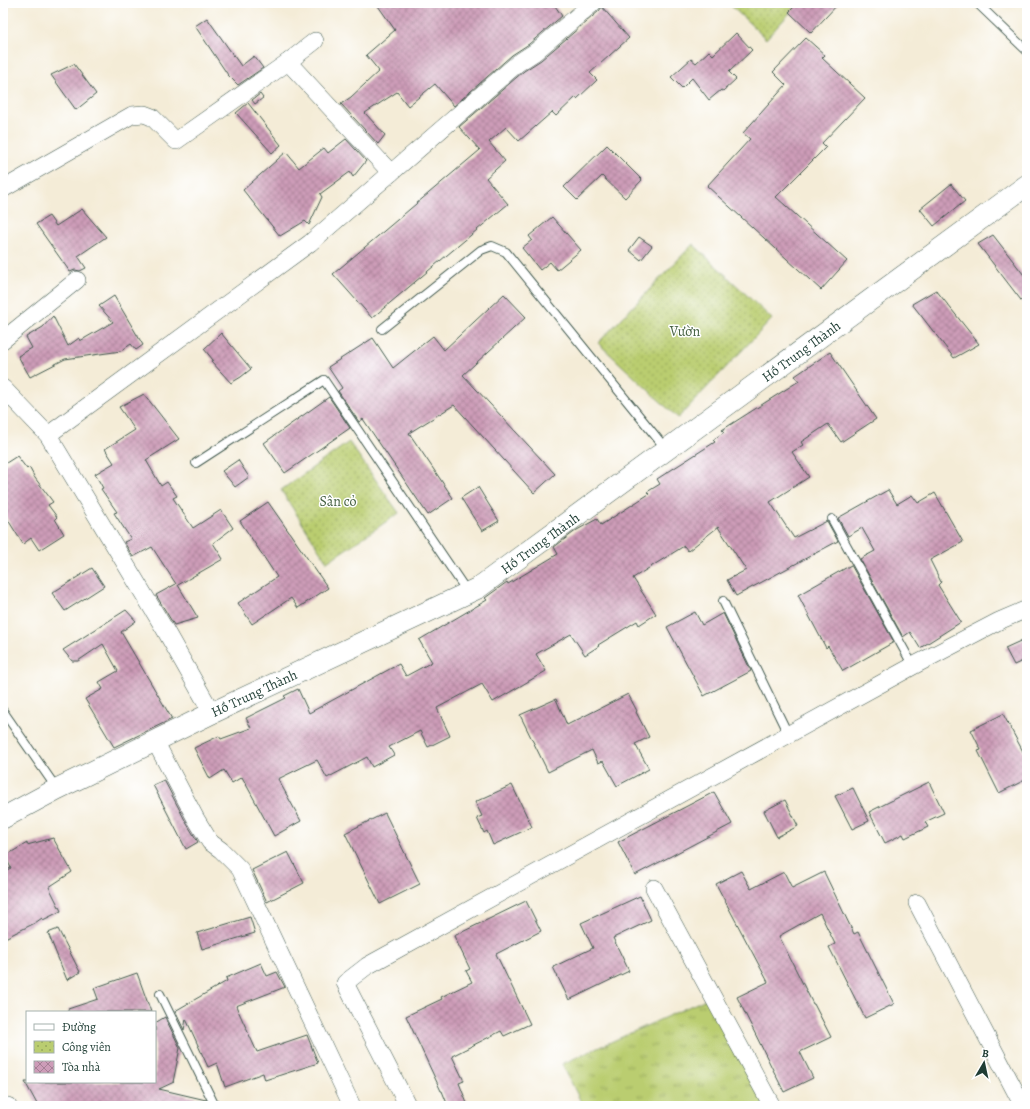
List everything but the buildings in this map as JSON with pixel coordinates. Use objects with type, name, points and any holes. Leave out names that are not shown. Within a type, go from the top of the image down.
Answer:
[{"type":"street","points":[[48,435],[310,243],[518,63],[535,52],[593,3]]},
{"type":"street","points":[[3,189],[132,115],[144,114],[152,118],[176,141],[288,62],[314,41]]},
{"type":"street","points":[[288,62],[391,173]]},
{"type":"street","name":"Hồ Trung Thành","points":[[3,818],[57,789],[212,713],[478,588],[1027,185]]},
{"type":"street","points":[[3,340],[77,280]]},
{"type":"street","points":[[3,388],[48,435],[164,628],[212,713]]},
{"type":"street","points":[[408,1106],[345,984],[367,966],[913,666],[999,621],[1027,609]]},
{"type":"street","points":[[155,741],[196,819],[210,842],[221,850],[240,869],[352,1106]]},
{"type":"street","points":[[654,888],[772,1106]]},
{"type":"street","points":[[917,903],[1023,1106]]},
{"type":"street","points":[[3,1105],[8,1106]]},
{"type":"lane","points":[[977,3],[1027,51]]},
{"type":"lane","points":[[382,329],[481,250],[492,246],[506,252],[666,450]]},
{"type":"lane","points":[[196,463],[324,380],[468,593]]},
{"type":"lane","points":[[832,519],[913,666]]},
{"type":"lane","points":[[723,601],[788,734]]},
{"type":"lane","points":[[3,711],[57,789]]},
{"type":"lane","points":[[160,994],[215,1106]]},
{"type":"green space","points":[[728,3],[799,3],[766,39]]},
{"type":"green space","name":"Vườn","points":[[693,244],[772,319],[678,418],[598,343]]},
{"type":"green space","name":"Sân cỏ","points":[[349,442],[399,513],[327,562],[281,490]]},
{"type":"green space","points":[[708,998],[768,1106],[583,1106],[562,1064]]}]
